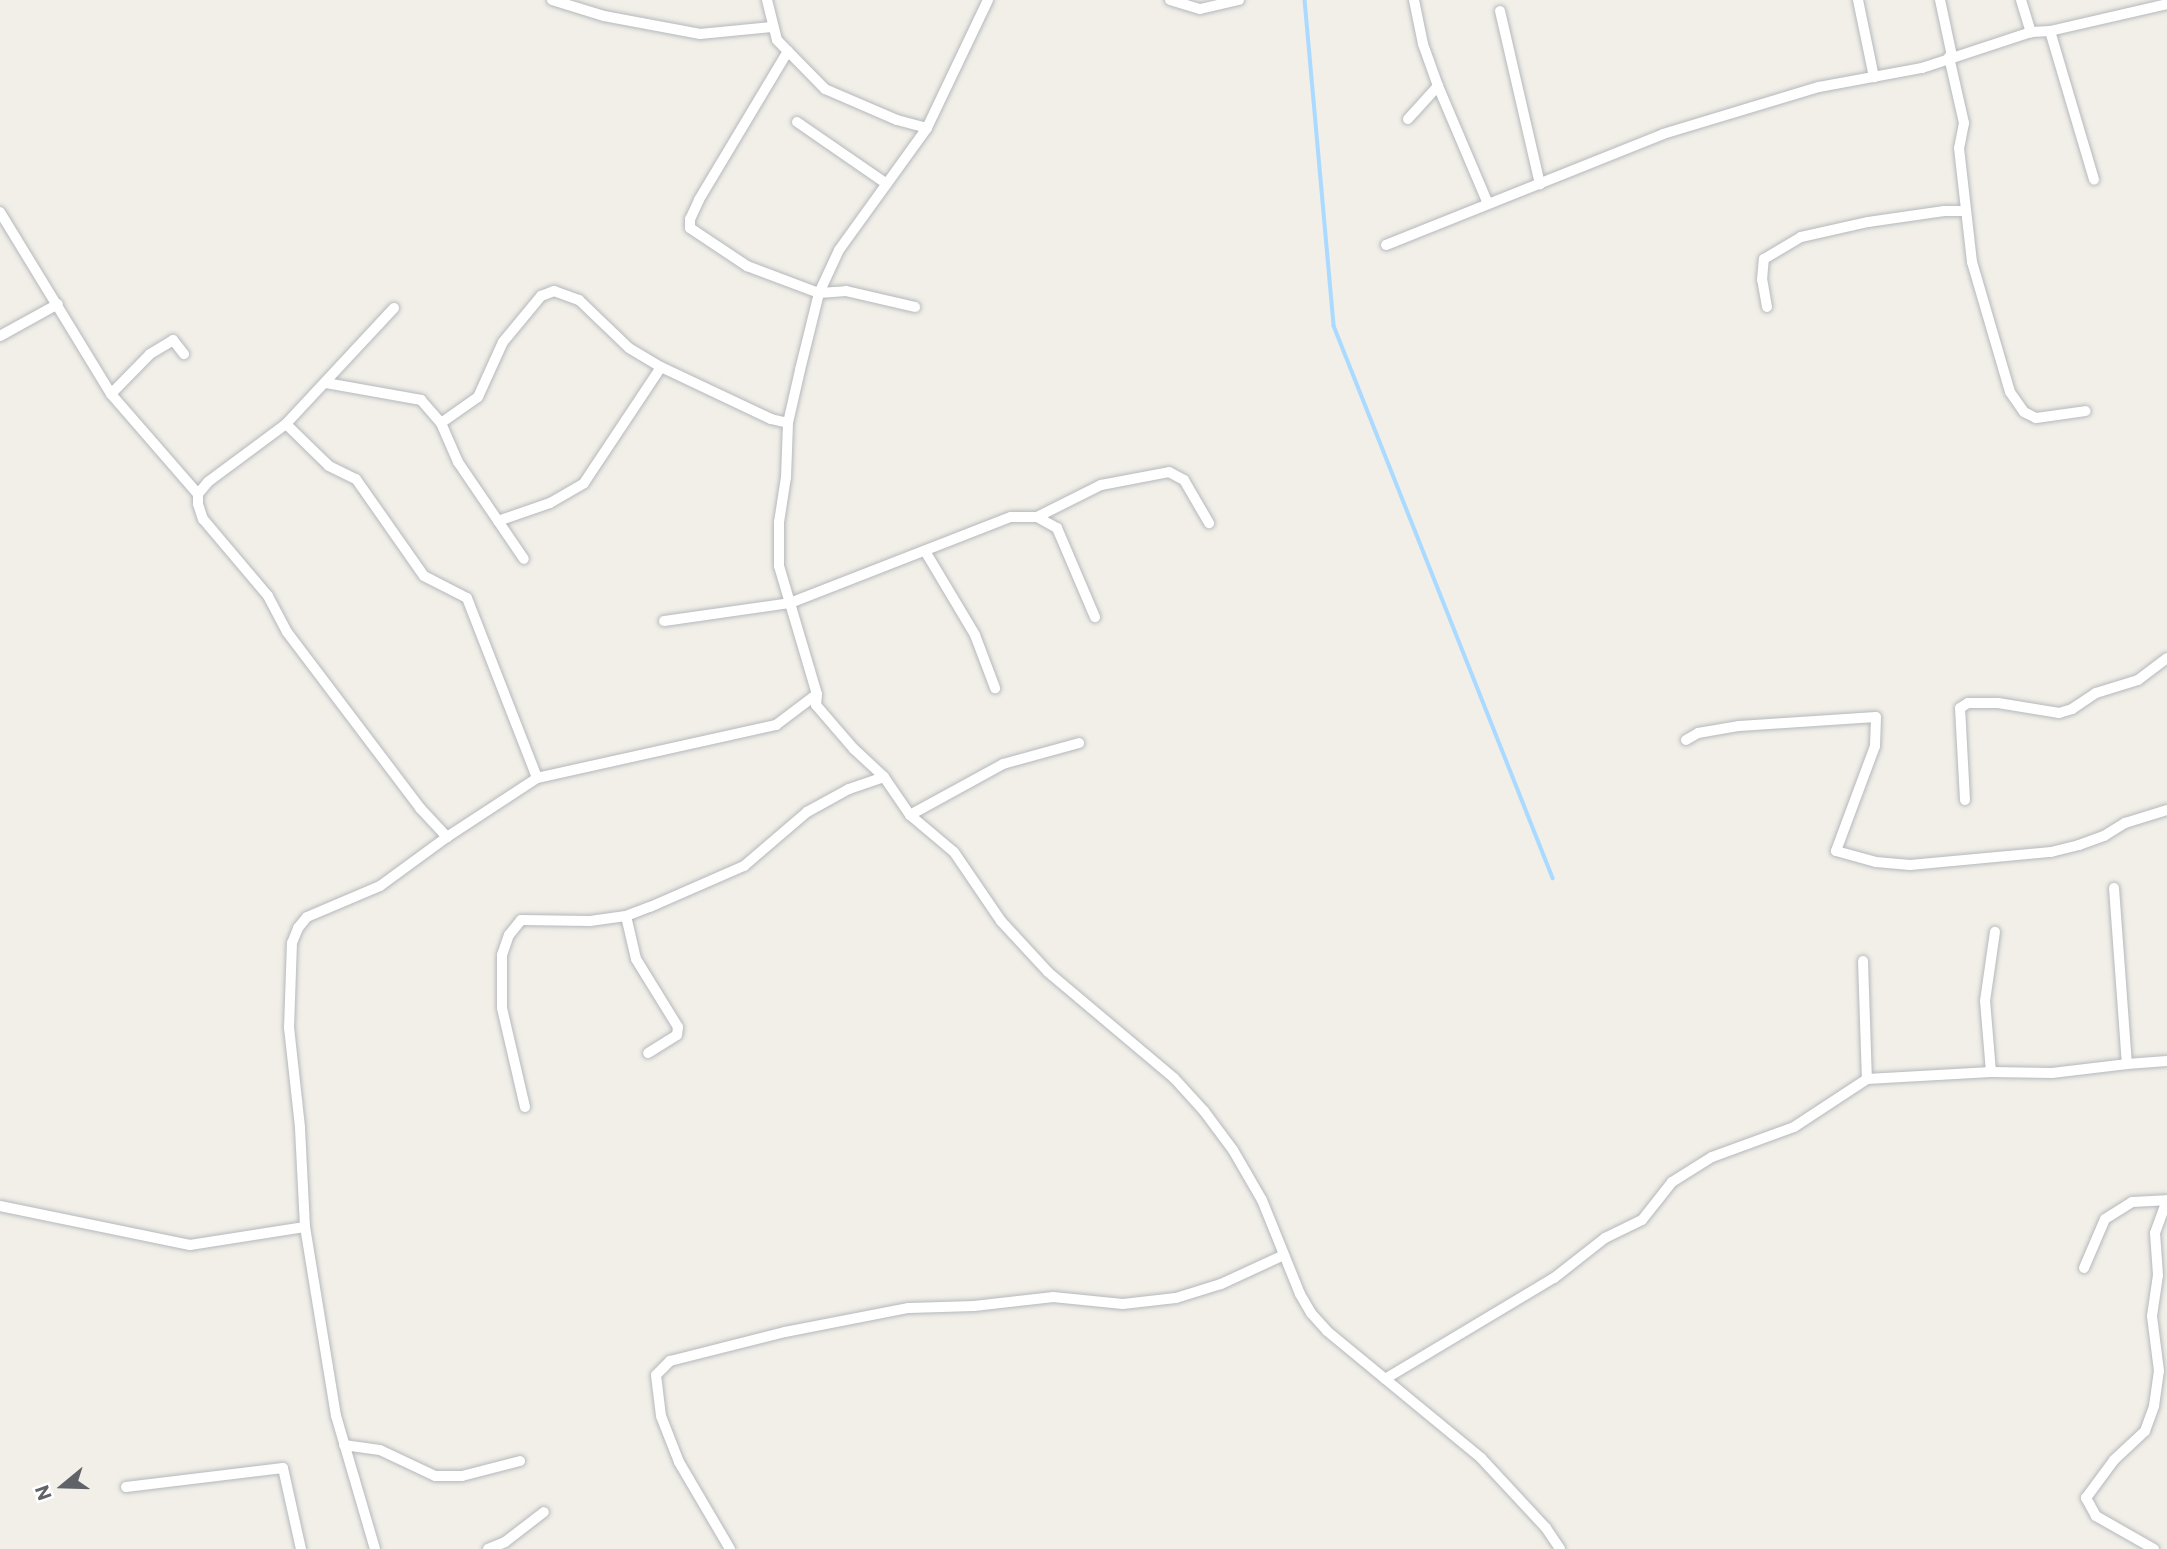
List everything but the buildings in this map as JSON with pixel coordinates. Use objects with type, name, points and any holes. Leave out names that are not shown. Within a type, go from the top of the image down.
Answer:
[{"type":"street","points":[[552,0],[604,16],[700,34],[772,27]]},
{"type":"street","points":[[767,0],[777,40],[825,89],[897,120],[928,128]]},
{"type":"street","points":[[988,0],[928,128],[854,226],[819,293],[788,423],[786,477],[779,522],[779,566],[817,694],[816,705],[854,749],[884,777],[910,815],[954,852],[1001,921],[1048,972],[1174,1079],[1204,1111],[1233,1150],[1262,1200],[1311,1312],[1327,1331],[1481,1458],[1531,1510],[1560,1549]]},
{"type":"street","points":[[1170,0],[1200,9],[1239,0]]},
{"type":"street","points":[[1414,0],[1423,44],[1438,86],[1488,205]]},
{"type":"street","points":[[1858,0],[1874,77]]},
{"type":"street","points":[[1940,0],[1965,123],[1959,148],[1976,281],[2016,404],[2036,418],[2086,411]]},
{"type":"street","points":[[2021,0],[2031,32]]},
{"type":"street","points":[[1386,245],[1663,134],[1819,87],[1922,68],[2031,32],[2050,31],[2167,4]]},
{"type":"street","points":[[1500,11],[1540,184]]},
{"type":"street","points":[[2050,31],[2094,180]]},
{"type":"street","points":[[788,51],[699,200],[689,225],[692,231],[747,266],[819,293],[846,291],[915,307]]},
{"type":"street","points":[[1408,119],[1438,86]]},
{"type":"street","points":[[797,122],[887,184]]},
{"type":"street","points":[[1767,307],[1762,280],[1764,259],[1801,237],[1868,222],[1937,212],[1966,211]]},
{"type":"street","points":[[0,212],[111,394],[198,494],[202,519],[268,596],[302,652],[420,808],[447,837]]},
{"type":"street","points":[[441,423],[478,397],[503,342],[541,296],[554,291],[579,300],[629,348],[661,367],[771,419],[788,423]]},
{"type":"street","points":[[0,336],[58,304]]},
{"type":"street","points":[[198,494],[208,482],[286,424],[394,308]]},
{"type":"street","points":[[111,394],[150,354],[173,340],[184,354]]},
{"type":"street","points":[[498,521],[550,503],[584,483],[661,367]]},
{"type":"street","points":[[326,383],[421,400],[441,423],[458,462],[524,559]]},
{"type":"street","points":[[286,424],[330,466],[356,479],[424,576],[467,598],[537,778]]},
{"type":"street","points":[[664,621],[790,603],[1011,517],[1037,517],[1101,485],[1169,472],[1184,480],[1209,523]]},
{"type":"street","points":[[1037,517],[1057,528],[1095,617]]},
{"type":"street","points":[[925,551],[975,635],[995,688]]},
{"type":"street","points":[[1965,800],[1961,708],[1968,703],[1998,702],[2059,713],[2072,709],[2096,693],[2138,680],[2167,658]]},
{"type":"street","points":[[375,1549],[344,1445],[326,1369],[305,1227],[300,1127],[289,1028],[292,943],[307,917],[380,886],[447,837],[537,778],[776,725],[817,694]]},
{"type":"street","points":[[1686,740],[1698,733],[1739,726],[1876,717],[1875,746],[1836,851],[1876,862],[1910,865],[2051,852],[2104,836],[2125,822],[2167,810]]},
{"type":"street","points":[[910,815],[1003,764],[1079,743]]},
{"type":"street","points":[[525,1107],[502,1008],[502,955],[509,935],[521,920],[568,922],[626,916],[733,872],[755,858],[807,812],[849,789],[884,777]]},
{"type":"street","points":[[2114,888],[2127,1064]]},
{"type":"street","points":[[626,916],[636,959],[678,1027],[677,1035],[648,1053]]},
{"type":"street","points":[[1991,1072],[1985,1001],[1995,932]]},
{"type":"street","points":[[1863,961],[1867,1079]]},
{"type":"street","points":[[1385,1379],[1554,1278],[1605,1238],[1642,1220],[1672,1182],[1712,1157],[1794,1127],[1867,1079],[1991,1072],[2052,1073],[2167,1061]]},
{"type":"street","points":[[2084,1268],[2105,1219],[2132,1202],[2166,1200],[2155,1233],[2158,1275],[2152,1316],[2159,1371],[2154,1406],[2145,1431],[2114,1460],[2086,1498],[2096,1516],[2154,1549]]},
{"type":"street","points":[[0,1206],[190,1245],[305,1227]]},
{"type":"street","points":[[730,1549],[679,1462],[661,1416],[656,1375],[670,1361],[785,1332],[909,1308],[974,1306],[1053,1297],[1123,1304],[1175,1298],[1222,1284],[1284,1255]]},
{"type":"street","points":[[344,1445],[380,1450],[435,1476],[461,1476],[520,1461]]},
{"type":"street","points":[[126,1487],[283,1468],[301,1549]]},
{"type":"street","points":[[488,1549],[505,1542],[544,1512]]},
{"type":"waterway","points":[[1305,0],[1334,326],[1553,878]]}]
